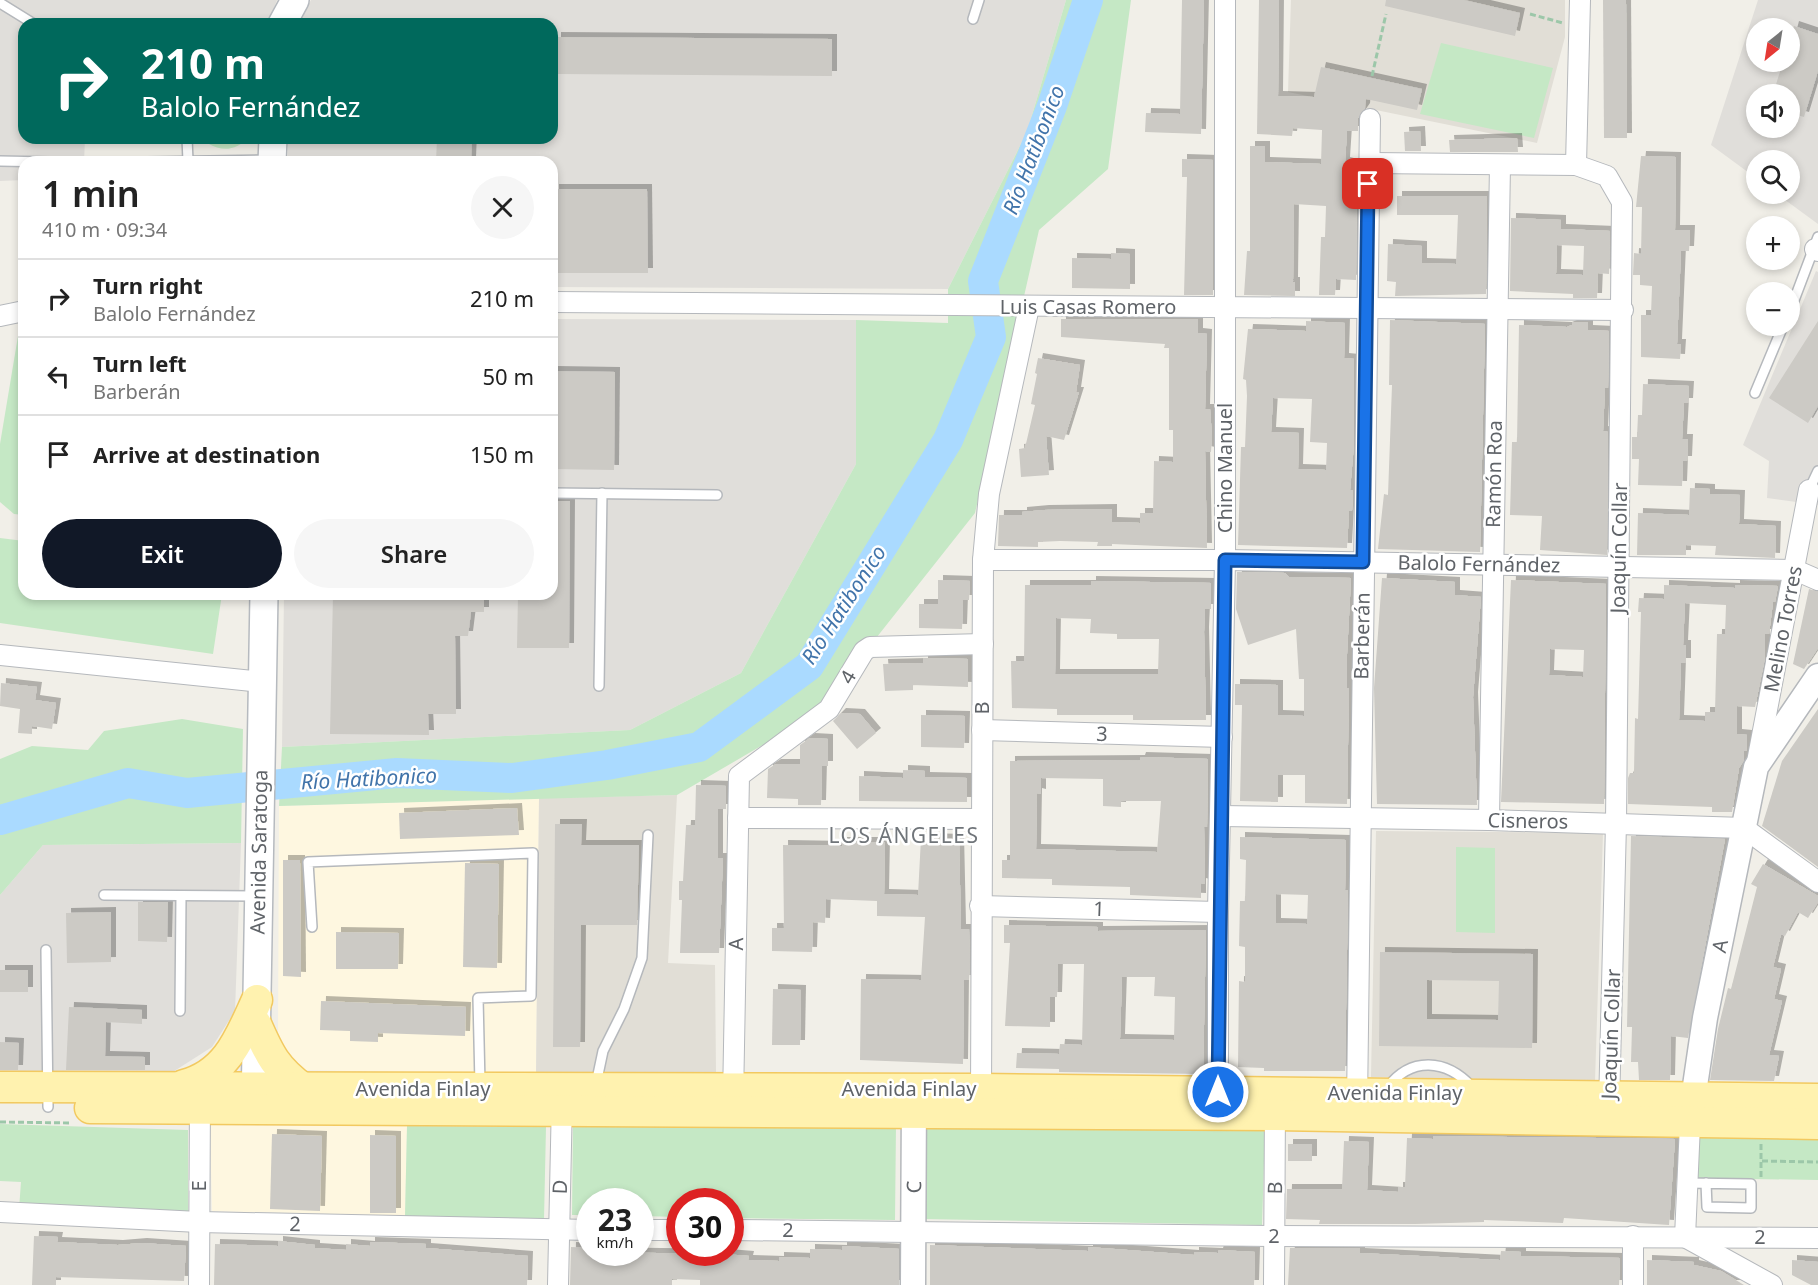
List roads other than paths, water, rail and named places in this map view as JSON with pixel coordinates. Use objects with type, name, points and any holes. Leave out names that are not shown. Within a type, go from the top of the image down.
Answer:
[{"type":"main road","points":[[285,18],[295,0]]},
{"type":"main road","name":"Avenida Saratoga","points":[[255,1099],[264,600]]},
{"type":"main road","points":[[170,1089],[193,1082],[219,1068],[237,1045],[256,1012]]},
{"type":"main road","points":[[256,1012],[271,1059],[287,1077],[304,1089]]},
{"type":"main road","name":"Avenida Finlay","points":[[0,1087],[48,1097],[1275,1104],[1366,1101],[1477,1093],[1609,1110]]},
{"type":"main road","name":"Avenida Finlay","points":[[0,1106],[48,1097],[170,1089],[200,1099]]},
{"type":"main road","name":"Avenida Finlay","points":[[255,1099],[304,1089],[481,1099]]},
{"type":"main road","name":"Avenida Finlay","points":[[1691,1111],[1818,1099]]},
{"type":"main road","name":"Avenida Finlay","points":[[1366,1101],[1691,1111],[1818,1124]]},
{"type":"street","name":"Chino Manuel","points":[[1218,1103],[1218,912],[1225,560],[1225,0]]},
{"type":"street","points":[[1576,165],[1580,0]]},
{"type":"street","name":"Barberán","points":[[1366,1101],[1359,818],[1370,119]]},
{"type":"street","name":"Joaquín Collar","points":[[1369,163],[1576,165],[1607,176],[1622,202],[1623,310],[1616,823],[1609,1110]]},
{"type":"street","name":"Ramón Roa","points":[[1489,819],[1500,165]]},
{"type":"street","name":"Luis Casas Romero","points":[[558,302],[1623,310]]},
{"type":"street","name":"B","points":[[981,1101],[983,560],[989,494],[1029,307]]},
{"type":"street","points":[[1,320],[18,313]]},
{"type":"street","name":"Melino Torres","points":[[1756,767],[1809,490]]},
{"type":"street","name":"Balolo Fernández","points":[[983,560],[1225,560],[1795,570]]},
{"type":"street","points":[[1795,570],[1818,580]]},
{"type":"street","name":"4","points":[[739,776],[829,709],[864,651],[870,647],[983,644]]},
{"type":"street","points":[[0,655],[262,682]]},
{"type":"street","name":"A","points":[[1685,1237],[1691,1111],[1705,1018],[1756,767],[1818,676]]},
{"type":"street","name":"3","points":[[982,730],[1222,737]]},
{"type":"street","name":"A","points":[[733,1100],[739,776]]},
{"type":"street","name":"Cisneros","points":[[1221,816],[1489,819],[1744,828]]},
{"type":"street","points":[[738,818],[981,819]]},
{"type":"street","points":[[1744,828],[1818,882]]},
{"type":"street","name":"1","points":[[980,906],[1218,912]]},
{"type":"street","name":"E","points":[[199,1285],[200,1099]]},
{"type":"street","name":"D","points":[[558,1285],[562,1099]]},
{"type":"street","name":"C","points":[[913,1285],[914,1101]]},
{"type":"street","name":"B","points":[[1274,1285],[1275,1104]]},
{"type":"street","name":"2","points":[[0,1212],[199,1222],[576,1230]]},
{"type":"street","name":"2","points":[[744,1230],[914,1230],[1274,1236],[1818,1238]]},
{"type":"street","points":[[1633,1236],[1633,1285]]},
{"type":"street","points":[[1685,1237],[1772,1285]]},
{"type":"lane","points":[[973,19],[979,0]]},
{"type":"lane","points":[[0,3],[24,18]]},
{"type":"lane","points":[[241,156],[273,153]]},
{"type":"lane","points":[[0,161],[18,161]]},
{"type":"lane","points":[[1800,287],[1817,246]]},
{"type":"lane","points":[[1755,393],[1779,336]]},
{"type":"lane","points":[[1809,490],[1818,471]]},
{"type":"lane","points":[[558,492],[717,495]]},
{"type":"lane","points":[[599,686],[602,493]]},
{"type":"lane","points":[[594,1099],[603,1051],[624,1009],[642,958],[648,835]]},
{"type":"lane","points":[[312,927],[308,862],[533,853],[531,996],[478,998],[481,1099]]},
{"type":"lane","points":[[104,894],[259,896]]},
{"type":"lane","points":[[180,1011],[181,896]]},
{"type":"lane","points":[[46,950],[48,1097]]},
{"type":"lane","points":[[1687,1183],[1706,1183],[1751,1184],[1751,1208],[1707,1207],[1706,1183]]},
{"type":"waterway","name":"Río Hatibonico","points":[[0,820],[128,783],[187,793],[397,773],[512,778],[607,765],[699,747],[809,666],[948,440],[991,337],[983,281],[1052,106],[1088,0]]},
{"type":"district","name":"LOS ÁNGELES","points":[[904,836]]}]
